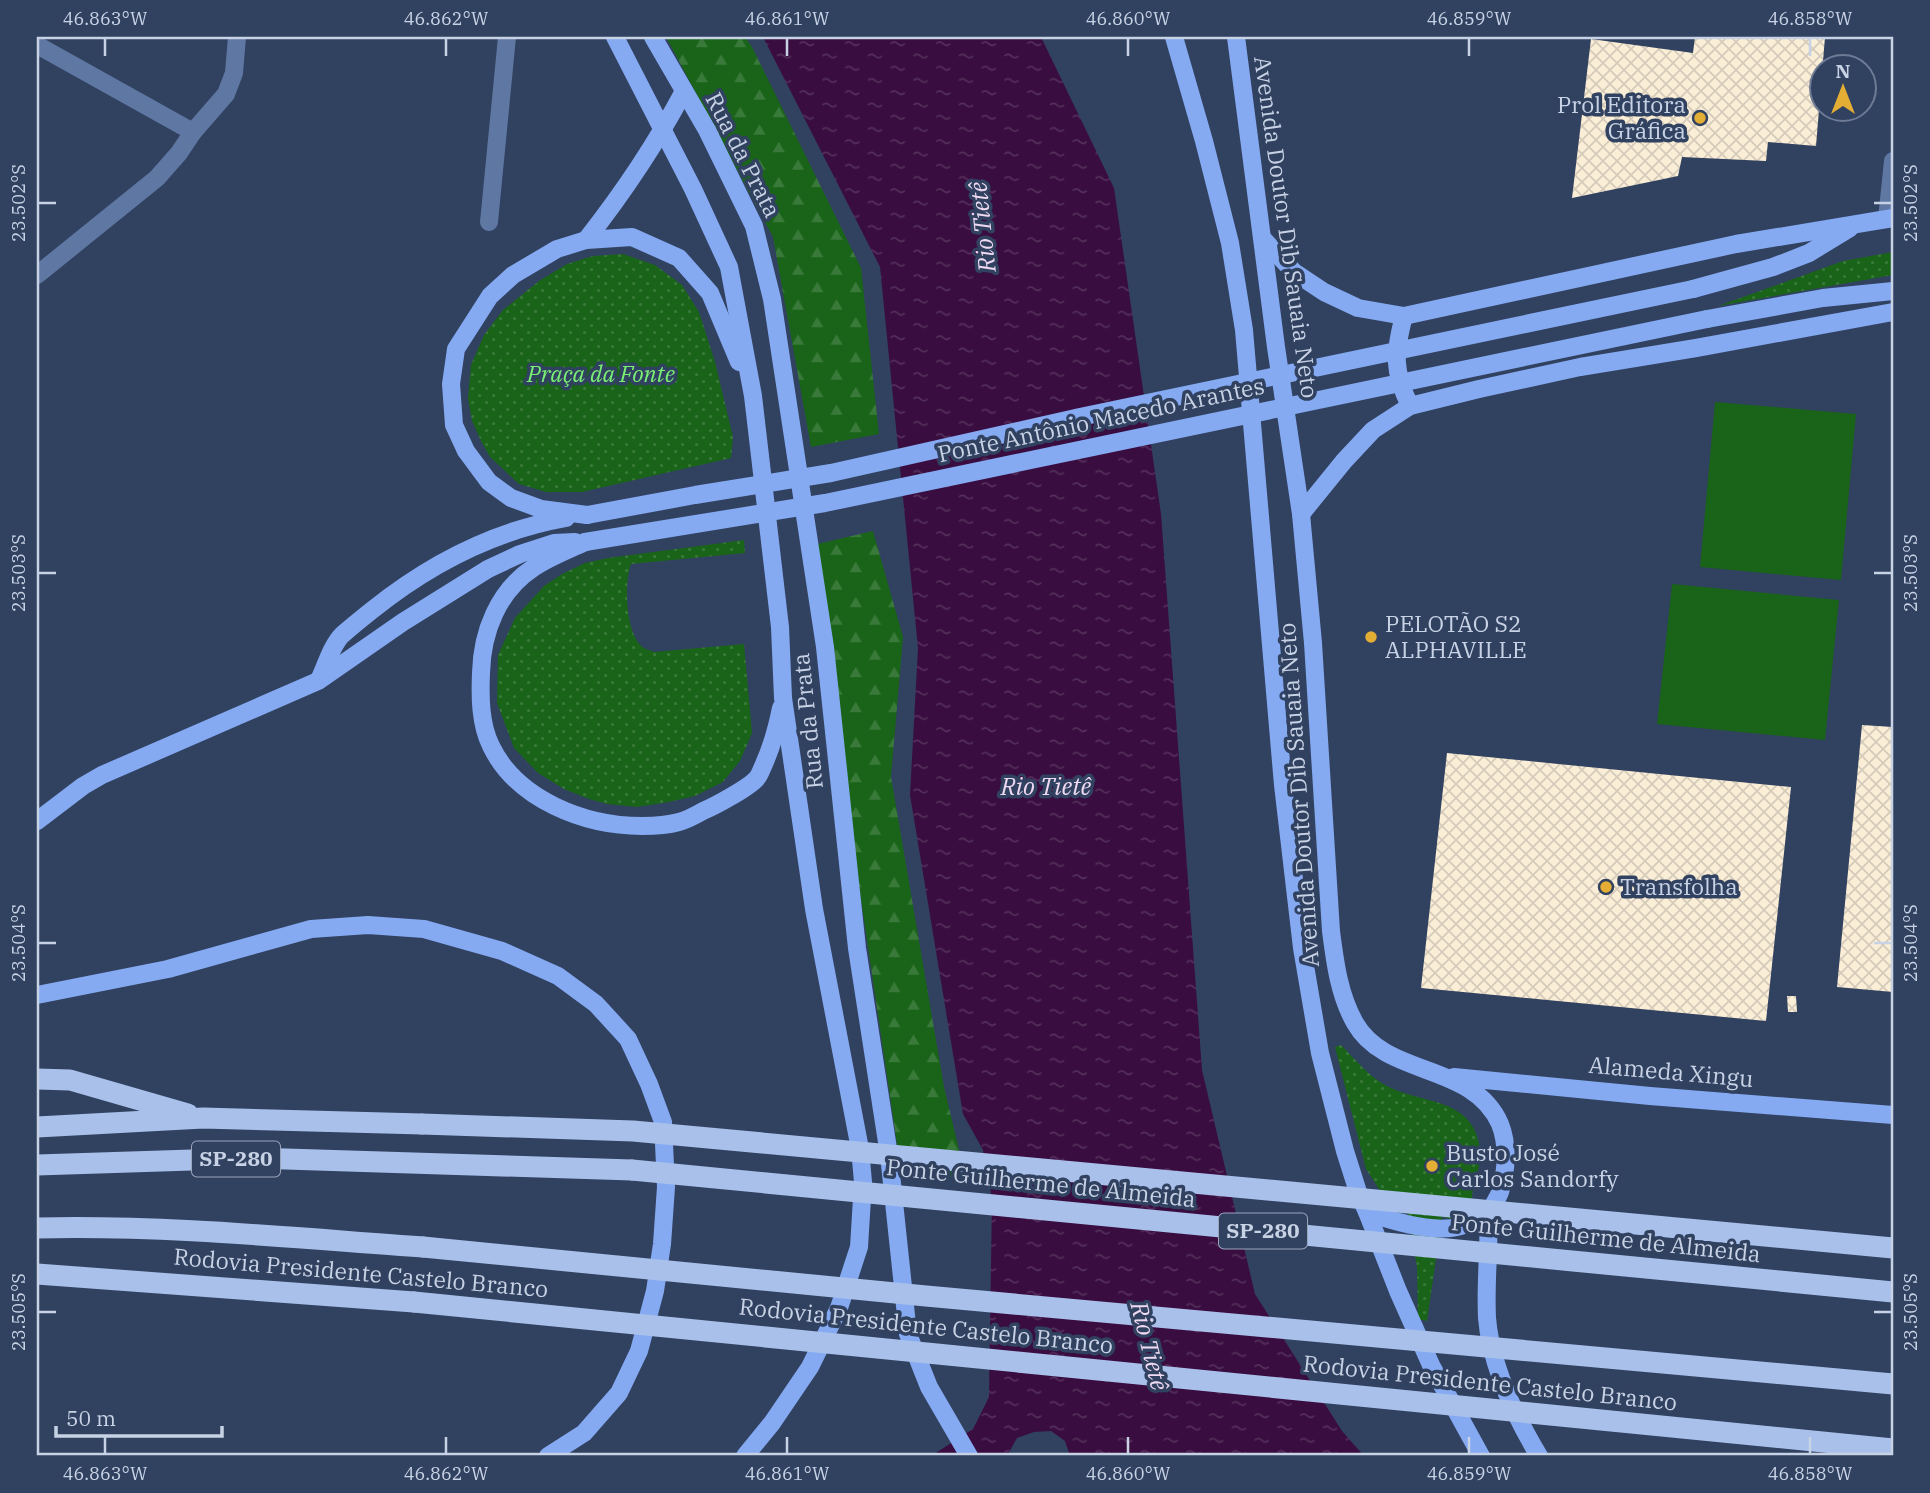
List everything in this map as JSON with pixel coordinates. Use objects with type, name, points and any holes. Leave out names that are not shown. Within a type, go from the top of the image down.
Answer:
[{"type":"highway","points":[[37,1079],[70,1080],[203,1118]]},
{"type":"highway","points":[[37,1127],[203,1118],[633,1130],[1893,1248]]},
{"type":"highway","name":"Ponte Guilherme de Almeida","points":[[37,1165],[254,1158],[632,1170],[1893,1292]]},
{"type":"highway","name":"Rodovia Presidente Castelo Branco","points":[[37,1228],[221,1233],[423,1247],[926,1296],[1893,1384]]},
{"type":"highway","name":"Rodovia Presidente Castelo Branco","points":[[37,1274],[414,1302],[1893,1449]]},
{"type":"main road","name":"Rua da Prata","points":[[615,37],[693,189],[729,267],[753,396],[780,627],[783,698],[814,909],[860,1149],[863,1182],[859,1247],[839,1308],[810,1367],[788,1401],[745,1456]]},
{"type":"main road","name":"Rua da Prata","points":[[653,37],[707,130],[754,226],[772,299],[825,647],[857,948],[889,1155],[908,1334],[929,1387],[969,1456]]},
{"type":"main road","name":"Avenida Doutor Dib Sauaia Neto","points":[[1174,37],[1230,243],[1244,330],[1269,641],[1298,923],[1320,1052],[1357,1192],[1367,1212]]},
{"type":"main road","name":"Avenida Doutor Dib Sauaia Neto","points":[[1236,37],[1276,347],[1301,514],[1336,970],[1355,1025],[1369,1041],[1389,1055],[1445,1076],[1472,1091],[1487,1104],[1499,1123],[1505,1144],[1505,1168],[1500,1193],[1491,1211],[1488,1319],[1503,1382],[1520,1424],[1539,1456]]},
{"type":"main road","points":[[586,240],[618,200],[663,130],[684,91]]},
{"type":"main road","points":[[1263,239],[1294,272],[1324,292],[1358,307],[1404,316],[1736,244],[1890,219]]},
{"type":"main road","name":"Ponte Antônio Macedo Arantes","points":[[318,681],[340,637],[384,601],[437,564],[472,546],[546,522],[831,473],[1080,416],[1693,289],[1773,267],[1809,253],[1856,224]]},
{"type":"main road","points":[[587,515],[541,509],[511,498],[489,482],[466,451],[454,425],[451,384],[456,349],[490,296],[513,275],[557,250],[586,240],[632,237],[679,258],[710,293],[753,396]]},
{"type":"main road","name":"Ponte Antônio Macedo Arantes","points":[[585,542],[825,503],[1707,319],[1823,298],[1893,291]]},
{"type":"main road","points":[[1301,514],[1373,429],[1410,406],[1580,367],[1893,312]]},
{"type":"main road","points":[[1404,316],[1397,342],[1396,366],[1401,387],[1410,406]]},
{"type":"main road","points":[[37,821],[102,775],[318,681],[403,622],[488,569],[520,554],[554,543],[585,542]]},
{"type":"main road","points":[[585,542],[531,569],[509,589],[490,622],[482,651],[483,722],[490,745],[506,770],[535,795],[568,813],[594,821],[626,826],[679,822],[718,805],[757,779],[772,746],[783,698]]},
{"type":"main road","points":[[37,995],[168,969],[311,929],[368,925],[424,929],[502,951],[558,976],[596,1004],[628,1039],[663,1122],[666,1187],[662,1244],[655,1291],[639,1350],[619,1393],[584,1433],[548,1456]]},
{"type":"main road","name":"Alameda Xingu","points":[[1445,1076],[1650,1096],[1893,1115]]},
{"type":"main road","points":[[1367,1212],[1403,1224],[1441,1228],[1460,1227],[1491,1211]]},
{"type":"main road","points":[[1367,1212],[1431,1365],[1482,1456]]},
{"type":"street","points":[[37,275],[157,178],[179,153],[193,132],[226,94],[234,74],[237,37]]},
{"type":"street","points":[[489,222],[507,37]]},
{"type":"street","points":[[37,45],[193,132]]},
{"type":"street","points":[[1890,219],[1893,161]]},
{"type":"green space","points":[[666,37],[745,37],[752,47],[861,268],[879,434],[811,447],[773,237]]},
{"type":"green space","points":[[1893,252],[1893,275],[1718,306],[1843,261]]},
{"type":"green space","name":"Praça da Fonte","points":[[623,254],[655,265],[682,285],[699,312],[715,362],[733,437],[731,458],[582,492],[546,492],[519,484],[490,457],[472,421],[468,398],[471,365],[484,335],[503,310],[539,281],[567,264],[593,256]]},
{"type":"green space","points":[[1715,402],[1856,414],[1841,580],[1700,567]]},
{"type":"green space","points":[[873,531],[903,637],[891,777],[944,1087],[966,1179],[901,1171],[809,546]]},
{"type":"green space","points":[[744,540],[745,553],[631,564],[627,583],[633,632],[645,648],[654,652],[744,644],[752,733],[740,761],[723,782],[695,796],[637,807],[589,799],[564,789],[538,773],[514,748],[497,703],[498,655],[515,618],[544,586],[585,563]]},
{"type":"green space","points":[[1672,584],[1839,600],[1825,740],[1657,724]]},
{"type":"green space","points":[[1341,1045],[1382,1083],[1458,1111],[1476,1132],[1480,1155],[1472,1196],[1471,1223],[1442,1217],[1427,1321],[1418,1319],[1417,1267],[1407,1211],[1379,1189],[1366,1169],[1335,1047]]},
{"type":"water","name":"Rio Tietê","points":[[763,37],[1041,37],[1114,188],[1161,514],[1202,1070],[1255,1294],[1342,1431],[1364,1456],[1070,1456],[1065,1441],[1051,1431],[1034,1432],[1017,1438],[1007,1456],[931,1456],[973,1429],[989,1397],[992,1198],[983,1150],[963,1114],[910,795],[918,648],[880,267]]},
{"type":"building","name":"Prol Editora Gráfica","points":[[1695,37],[1825,37],[1824,52],[1808,52],[1808,122],[1818,122],[1816,146],[1768,142],[1766,161],[1682,157],[1678,176],[1572,198],[1591,39],[1693,53]]},
{"type":"building","points":[[1862,725],[1893,727],[1893,992],[1837,987]]},
{"type":"building","name":"Transfolha","points":[[1447,753],[1791,787],[1766,1021],[1421,988]]},
{"type":"building","points":[[1787,996],[1796,996],[1797,1012],[1788,1012]]},
{"type":"place","name":"Prol Editora Gráfica","points":[[1700,118]]},
{"type":"place","name":"PELOTÃO S2 ALPHAVILLE","points":[[1371,637]]},
{"type":"place","name":"Transfolha","points":[[1606,887]]},
{"type":"place","name":"Busto José Carlos Sandorfy","points":[[1432,1166]]}]
